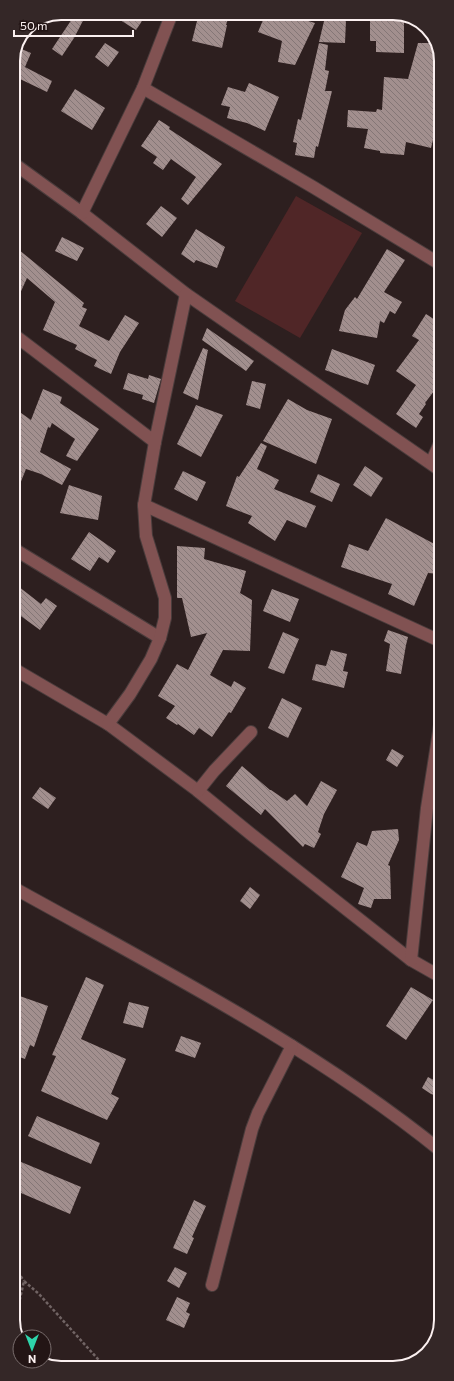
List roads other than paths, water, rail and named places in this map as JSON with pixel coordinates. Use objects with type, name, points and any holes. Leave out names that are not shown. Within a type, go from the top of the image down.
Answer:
[{"type":"street","points":[[82,213],[143,88],[169,20]]},
{"type":"street","points":[[143,88],[313,187],[434,260]]},
{"type":"street","points":[[20,168],[82,213],[186,294],[434,466]]},
{"type":"street","points":[[108,724],[130,694],[151,659],[160,638],[165,618],[165,598],[146,536],[144,505],[154,442],[186,294]]},
{"type":"street","points":[[20,339],[154,442]]},
{"type":"street","points":[[144,505],[434,638]]},
{"type":"street","points":[[20,553],[160,638]]},
{"type":"street","points":[[20,673],[108,724],[198,791],[411,960],[434,973]]},
{"type":"street","points":[[198,791],[214,771],[251,732]]},
{"type":"street","points":[[411,960],[427,808],[434,769]]},
{"type":"street","points":[[20,891],[238,1013],[292,1046],[405,1122],[434,1145]]},
{"type":"street","points":[[212,1285],[252,1129],[258,1113],[292,1046]]}]
